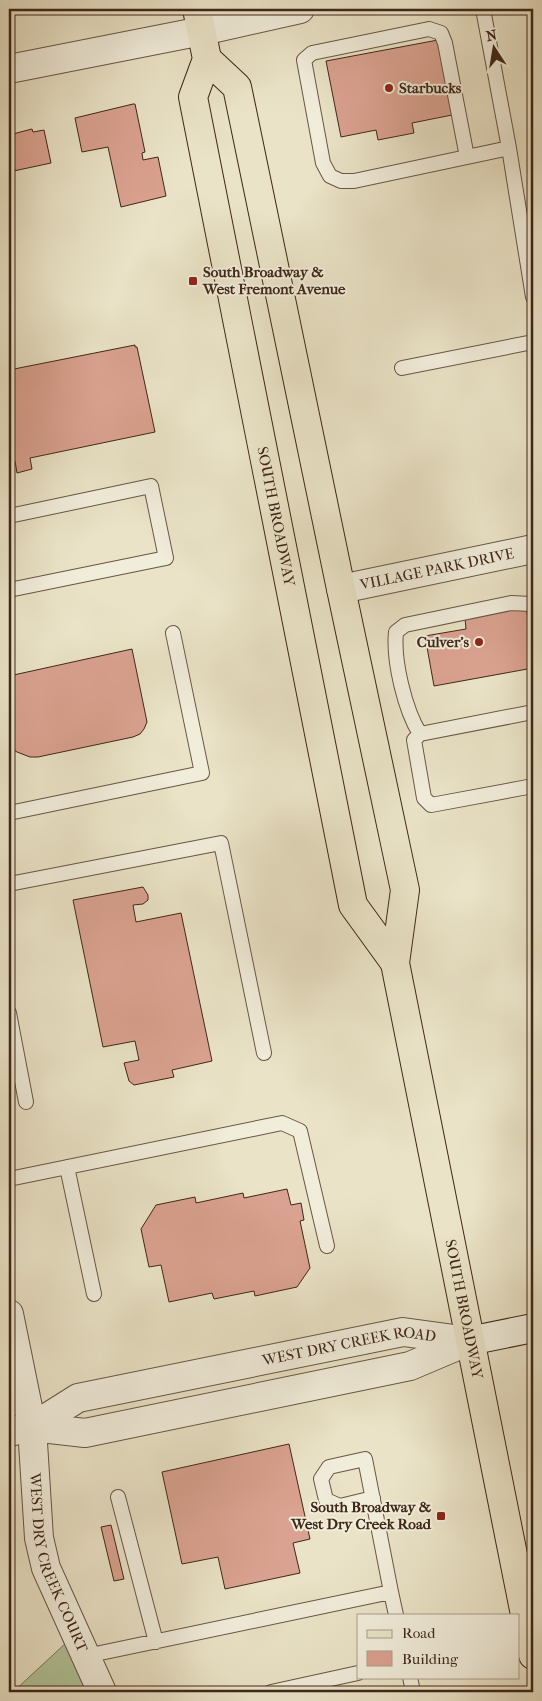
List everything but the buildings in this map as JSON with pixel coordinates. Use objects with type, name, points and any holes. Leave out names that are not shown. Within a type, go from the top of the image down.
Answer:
[{"type":"main road","points":[[200,20],[207,59]]},
{"type":"main road","name":"SOUTH BROADWAY","points":[[395,964],[353,905],[193,97],[207,59],[237,87],[405,890],[395,964],[469,1341],[525,1568],[533,1655]]},
{"type":"street","points":[[9,69],[200,20],[300,9]]},
{"type":"street","name":"VILLAGE PARK DRIVE","points":[[341,589],[533,549]]},
{"type":"street","name":"WEST DRY CREEK COURT","points":[[9,1314],[20,1430],[46,1568],[102,1692]]},
{"type":"street","points":[[469,1341],[533,1328]]},
{"type":"street","name":"WEST DRY CREEK ROAD","points":[[20,1430],[78,1398],[403,1332],[469,1341]]},
{"type":"street","name":"WEST DRY CREEK ROAD","points":[[20,1430],[85,1433],[410,1366],[469,1341]]},
{"type":"lane","points":[[483,9],[509,148],[533,297]]},
{"type":"lane","points":[[468,157],[446,43],[441,33],[429,29],[312,53],[304,60],[323,163],[330,176],[341,181],[354,181],[468,157],[509,148]]},
{"type":"lane","points":[[402,368],[533,342]]},
{"type":"lane","points":[[9,516],[150,486],[166,558],[9,590]]},
{"type":"lane","points":[[420,734],[406,705],[395,646],[396,632],[405,625],[512,603],[531,604],[533,606]]},
{"type":"lane","points":[[9,813],[202,773],[173,633]]},
{"type":"lane","points":[[533,712],[420,734],[414,740],[424,798],[432,806],[533,786]]},
{"type":"lane","points":[[9,884],[221,843],[264,1053]]},
{"type":"lane","points":[[9,1013],[26,1102]]},
{"type":"lane","points":[[9,1179],[282,1123],[300,1131],[327,1246]]},
{"type":"lane","points":[[67,1167],[94,1294]]},
{"type":"lane","points":[[118,1498],[156,1642]]},
{"type":"lane","points":[[373,1498],[396,1614]]},
{"type":"lane","points":[[86,1656],[391,1592]]},
{"type":"lane","points":[[271,1692],[357,1673]]},
{"type":"lane","points":[[410,1678],[414,1692]]},
{"type":"green space","points":[[67,1642],[90,1692],[13,1692]]},
{"type":"place","name":"Starbucks","points":[[389,88]]},
{"type":"place","name":"South Broadway & West Fremont Avenue","points":[[193,281]]},
{"type":"place","name":"Culver's","points":[[479,642]]},
{"type":"place","name":"South Broadway & West Dry Creek Road","points":[[441,1516]]}]
